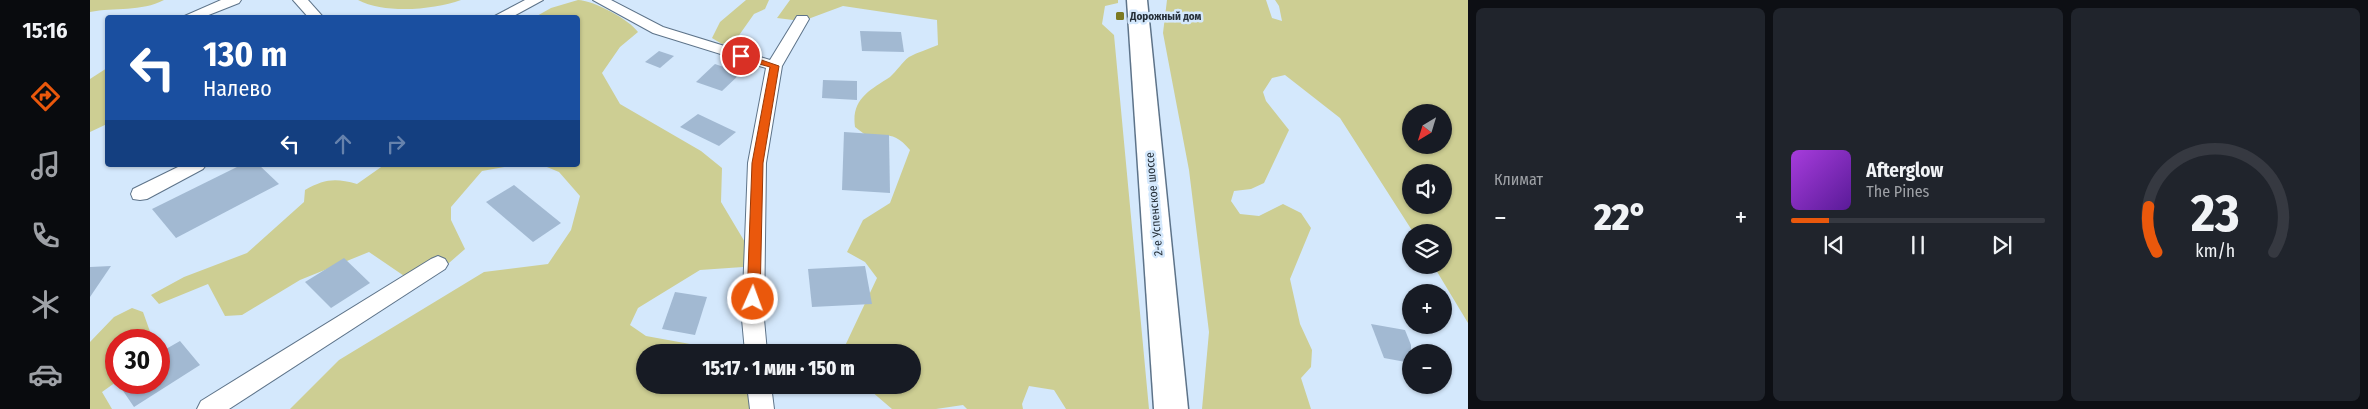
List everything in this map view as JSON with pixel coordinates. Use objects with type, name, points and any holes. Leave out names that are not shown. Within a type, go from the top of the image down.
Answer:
[{"type":"main road","name":"2-е Успенское шоссе","points":[[1137,0],[1171,409]]},
{"type":"street","points":[[195,15],[234,0]]},
{"type":"street","points":[[300,0],[314,15]]},
{"type":"street","points":[[504,15],[536,0]]},
{"type":"street","points":[[600,0],[658,30],[774,66]]},
{"type":"street","points":[[755,344],[753,319],[758,163],[774,66],[802,18]]},
{"type":"street","points":[[140,194],[193,167]]},
{"type":"street","points":[[209,409],[438,264]]},
{"type":"street","points":[[760,394],[762,409]]},
{"type":"green space","points":[[90,0],[164,0],[137,8],[90,12]]},
{"type":"green space","points":[[358,0],[461,0],[423,8],[395,9]]},
{"type":"green space","points":[[578,0],[593,3],[634,27],[638,32],[620,47],[602,73],[620,104],[701,151],[722,168],[721,202],[752,254],[743,267],[700,270],[638,308],[630,325],[646,336],[690,344],[636,344],[636,394],[754,394],[760,409],[290,409],[339,360],[484,272],[548,264],[571,230],[580,196],[559,172],[547,167],[580,167],[580,15],[539,15],[551,8]]},
{"type":"green space","points":[[746,0],[769,0],[765,9],[754,14],[735,41],[722,44],[712,38],[720,22]]},
{"type":"green space","points":[[790,0],[1118,0],[1118,3],[1105,6],[1102,24],[1114,35],[1149,409],[1066,409],[1054,390],[1029,386],[1022,404],[1023,409],[967,409],[963,405],[936,409],[892,409],[874,394],[921,394],[921,344],[846,344],[877,278],[865,262],[847,252],[863,220],[890,203],[910,150],[896,138],[886,135],[867,136],[855,127],[856,109],[859,102],[869,91],[890,77],[909,57],[938,45],[937,20],[843,6],[808,19],[777,18]]},
{"type":"green space","points":[[1167,0],[1266,0],[1272,18],[1282,21],[1279,6],[1275,0],[1468,0],[1468,323],[1452,296],[1452,284],[1444,284],[1438,274],[1452,274],[1452,224],[1408,224],[1340,118],[1285,75],[1272,78],[1263,92],[1266,101],[1289,130],[1264,183],[1251,189],[1234,191],[1231,201],[1240,214],[1259,216],[1283,204],[1301,213],[1311,228],[1290,279],[1300,324],[1312,350],[1311,367],[1301,378],[1311,409],[1202,409],[1209,332],[1189,170],[1163,33]]},
{"type":"green space","points":[[105,69],[105,125],[90,132],[90,79]]},
{"type":"green space","points":[[381,167],[504,167],[482,171],[451,207],[451,220],[465,249],[449,263],[413,282],[369,252],[300,280],[242,315],[225,316],[208,284],[159,304],[151,295],[184,277],[247,253],[304,202],[305,190],[324,182],[336,180],[357,184]]},
{"type":"green space","points":[[132,308],[143,312],[149,329],[105,329],[105,390],[102,392],[112,409],[90,409],[90,342],[114,317]]},
{"type":"building","points":[[860,31],[901,32],[904,52],[862,51]]},
{"type":"building","points":[[659,51],[674,56],[660,68],[645,62]]},
{"type":"building","points":[[715,64],[741,73],[722,91],[696,82]]},
{"type":"building","points":[[823,80],[857,81],[857,100],[822,98]]},
{"type":"building","points":[[698,114],[736,132],[719,146],[680,127]]},
{"type":"building","points":[[844,132],[889,135],[890,193],[842,190]]},
{"type":"building","points":[[237,167],[261,167],[279,184],[176,238],[152,209]]},
{"type":"building","points":[[514,185],[561,223],[533,242],[486,202]]},
{"type":"building","points":[[344,258],[370,283],[331,308],[305,282]]},
{"type":"building","points":[[111,266],[90,297],[90,267]]},
{"type":"building","points":[[865,266],[872,304],[812,307],[808,269]]},
{"type":"building","points":[[675,292],[707,297],[695,335],[662,329]]},
{"type":"building","points":[[1371,324],[1402,329],[1402,334],[1407,334],[1411,344],[1402,344],[1402,361],[1384,358]]},
{"type":"building","points":[[180,341],[200,365],[170,384],[170,347]]},
{"type":"building","points":[[125,394],[154,394],[134,407]]},
{"type":"place","name":"Дорожный дом","points":[[1120,16]]},
{"type":"route","points":[[741,56],[774,66],[758,163],[753,299]]}]
